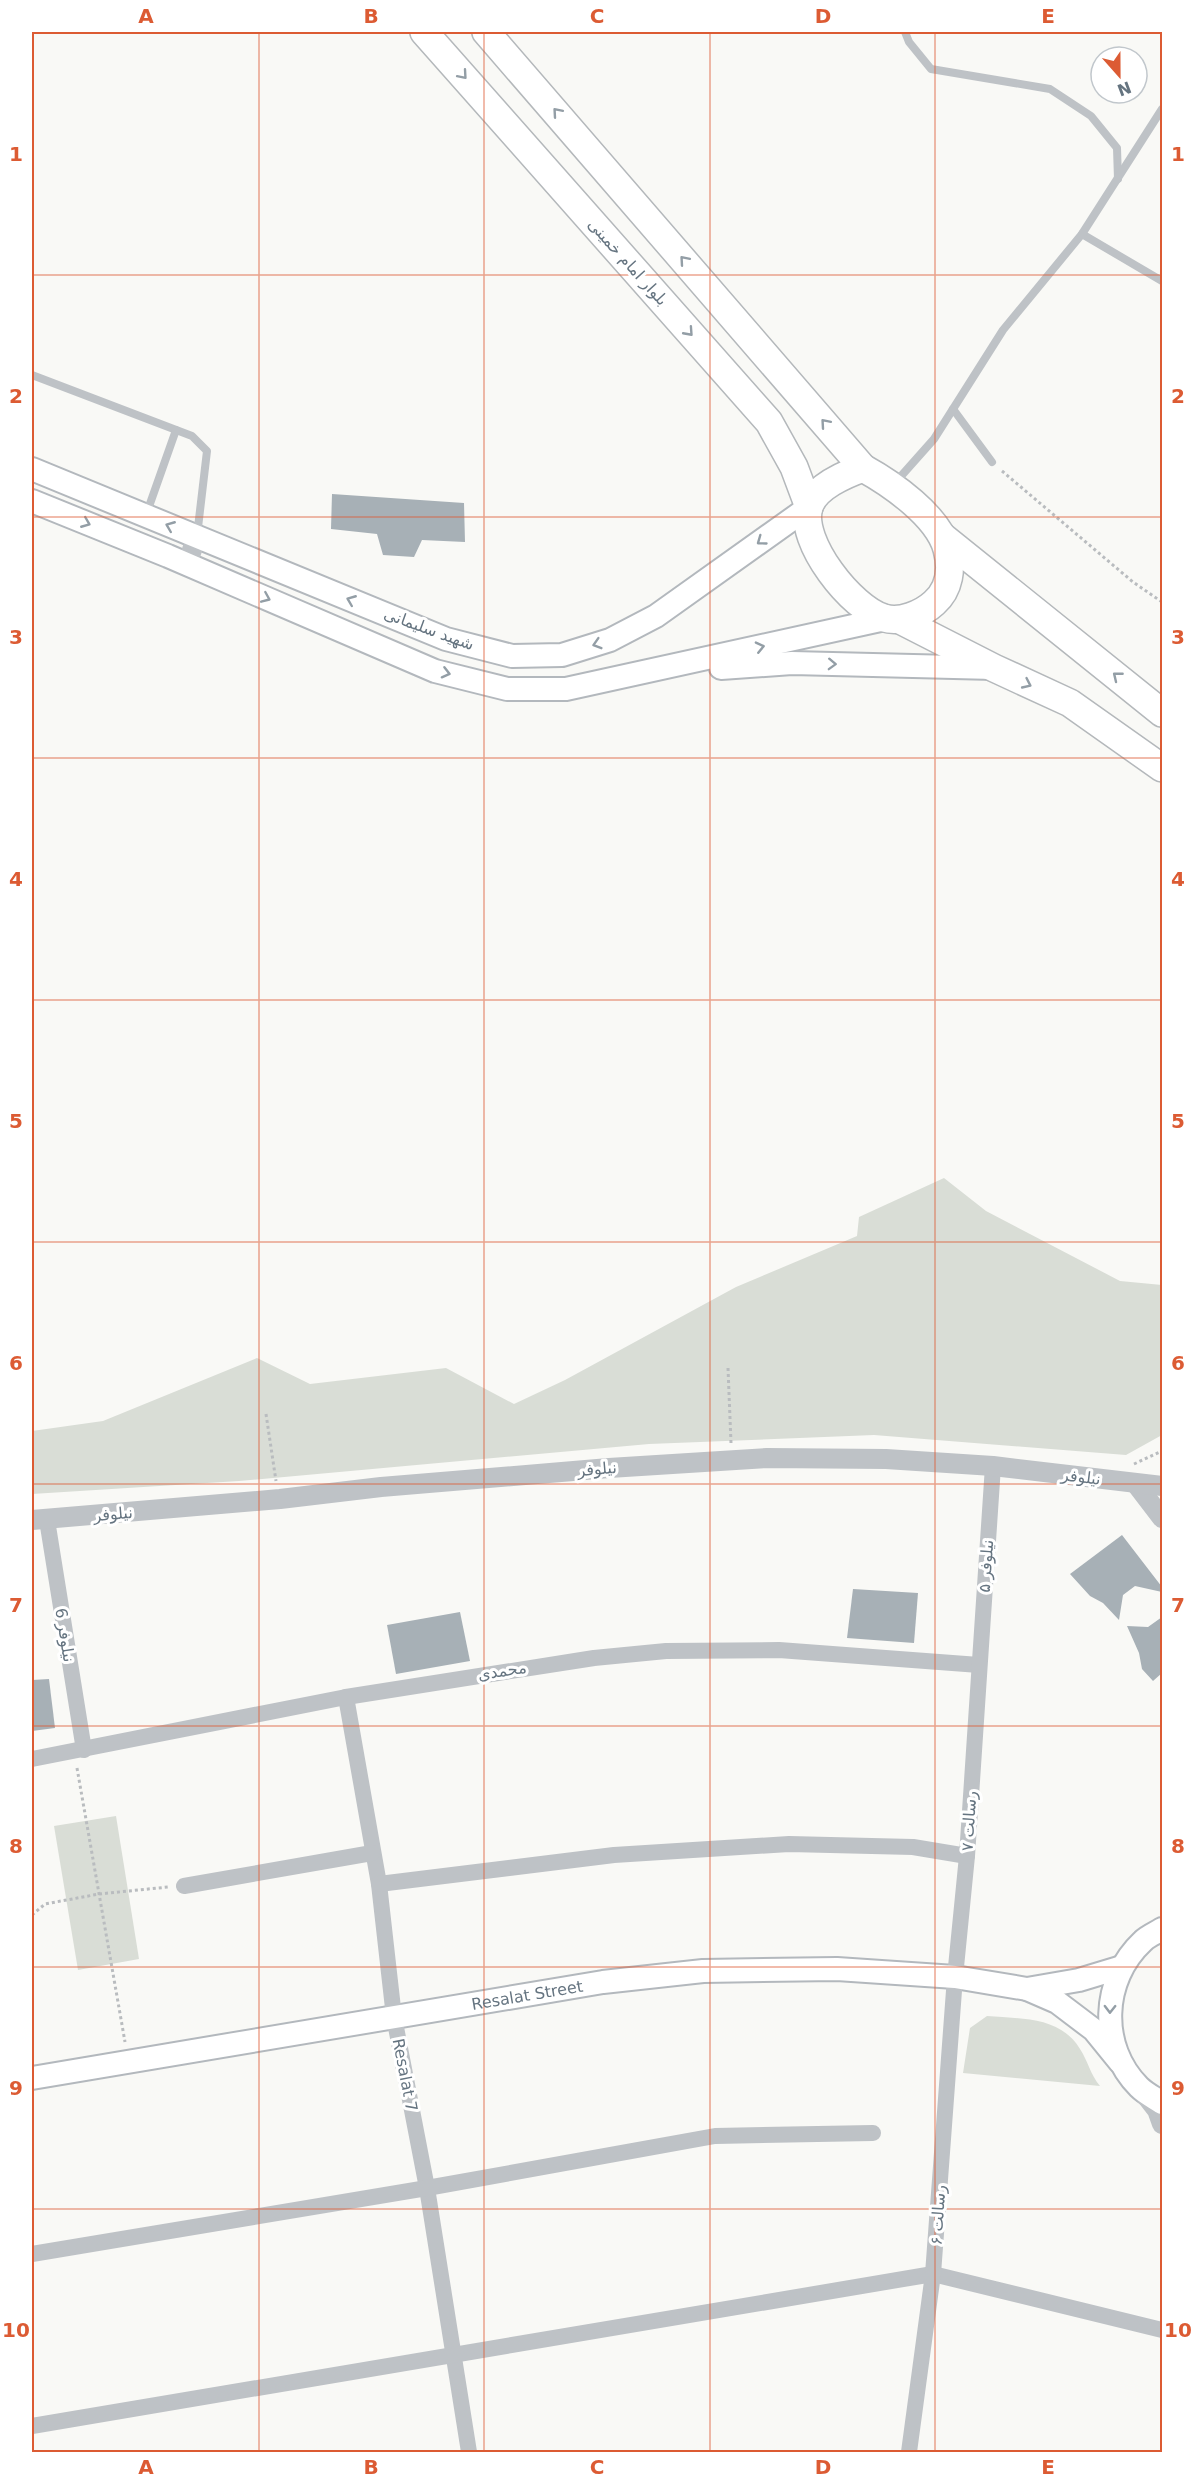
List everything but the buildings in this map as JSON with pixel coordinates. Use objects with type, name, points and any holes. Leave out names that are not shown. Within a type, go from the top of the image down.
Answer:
[{"type":"highway","name":"بلوار امام خمینی","points":[[424,32],[769,422],[794,467],[809,507]]},
{"type":"highway","points":[[486,32],[863,468],[892,486],[930,519],[944,537],[1162,713]]},
{"type":"highway","points":[[863,468],[842,475],[823,489],[809,507],[810,532],[815,548],[852,598],[867,611],[892,619],[1070,703],[1162,768]]},
{"type":"highway","points":[[892,619],[927,609],[942,596],[950,572],[944,537]]},
{"type":"main road","name":"شهید سلیمانی","points":[[32,469],[446,639],[512,656],[562,655],[610,640],[656,616],[809,507]]},
{"type":"main road","points":[[32,501],[187,564],[435,671],[507,689],[566,689],[892,619]]},
{"type":"main road","points":[[648,673],[792,663],[994,668]]},
{"type":"main road","points":[[1120,2062],[1110,2031],[1110,1999],[1122,1967],[1143,1941],[1162,1929]]},
{"type":"main road","points":[[1027,1989],[1079,1980],[1122,1967]]},
{"type":"main road","name":"Resalat Street","points":[[32,2078],[603,1982],[704,1971],[837,1969],[955,1977],[1027,1989]]},
{"type":"main road","points":[[1027,1989],[1057,2002],[1094,2030],[1140,2088],[1162,2103]]},
{"type":"street","points":[[136,543],[146,516]]},
{"type":"street","points":[[187,564],[197,536]]},
{"type":"street","name":"نیلوفر","points":[[39,1520],[280,1499],[381,1487],[731,1460],[886,1459],[993,1466],[1162,1486]]},
{"type":"street","name":"نیلوفر ۵","points":[[979,1665],[993,1466]]},
{"type":"street","points":[[1136,1484],[1162,1518]]},
{"type":"street","name":"نیلوفر 6","points":[[39,1520],[79,1751]]},
{"type":"street","name":"محمدی","points":[[32,1759],[346,1697],[594,1658],[666,1651],[779,1650],[979,1665]]},
{"type":"street","name":"رسالت ۷","points":[[955,1977],[979,1665]]},
{"type":"street","name":"Resalat 7","points":[[346,1697],[379,1884],[394,2017],[427,2188],[469,2452]]},
{"type":"street","points":[[379,1884],[614,1855],[789,1844],[913,1847],[966,1856]]},
{"type":"street","points":[[184,1886],[372,1853]]},
{"type":"street","name":"رسالت ۶","points":[[909,2452],[933,2274],[955,1977]]},
{"type":"street","points":[[1140,2088],[1157,2110],[1162,2124]]},
{"type":"street","points":[[32,2254],[427,2188],[715,2136],[873,2133]]},
{"type":"street","points":[[32,2426],[933,2274],[1162,2330]]},
{"type":"lane","points":[[905,32],[909,42],[931,69],[1050,89],[1091,116],[1117,148],[1118,180]]},
{"type":"lane","points":[[892,486],[934,439],[1003,330],[1082,234],[1162,109]]},
{"type":"lane","points":[[1082,234],[1162,281]]},
{"type":"lane","points":[[32,375],[192,436],[207,451],[197,536]]},
{"type":"lane","points":[[953,409],[992,462]]},
{"type":"lane","points":[[146,516],[176,430]]},
{"type":"path","points":[[992,462],[1133,582],[1162,602]]},
{"type":"path","points":[[728,1368],[731,1460]]},
{"type":"path","points":[[266,1414],[280,1499]]},
{"type":"path","points":[[79,1751],[99,1894],[128,2061]]},
{"type":"path","points":[[32,1915],[45,1904],[99,1894],[184,1886]]},
{"type":"shaded area","points":[[944,1178],[986,1211],[1120,1281],[1162,1285],[1162,1435],[1126,1455],[874,1435],[649,1444],[239,1481],[32,1494],[32,1431],[103,1421],[257,1358],[310,1384],[446,1368],[514,1404],[565,1380],[736,1287],[857,1236],[859,1217]]},
{"type":"shaded area","points":[[116,1816],[139,1959],[78,1970],[54,1826]]},
{"type":"shaded area","points":[[987,2016],[1039,2021],[1062,2030],[1080,2049],[1100,2086],[963,2073],[970,2028]]}]
